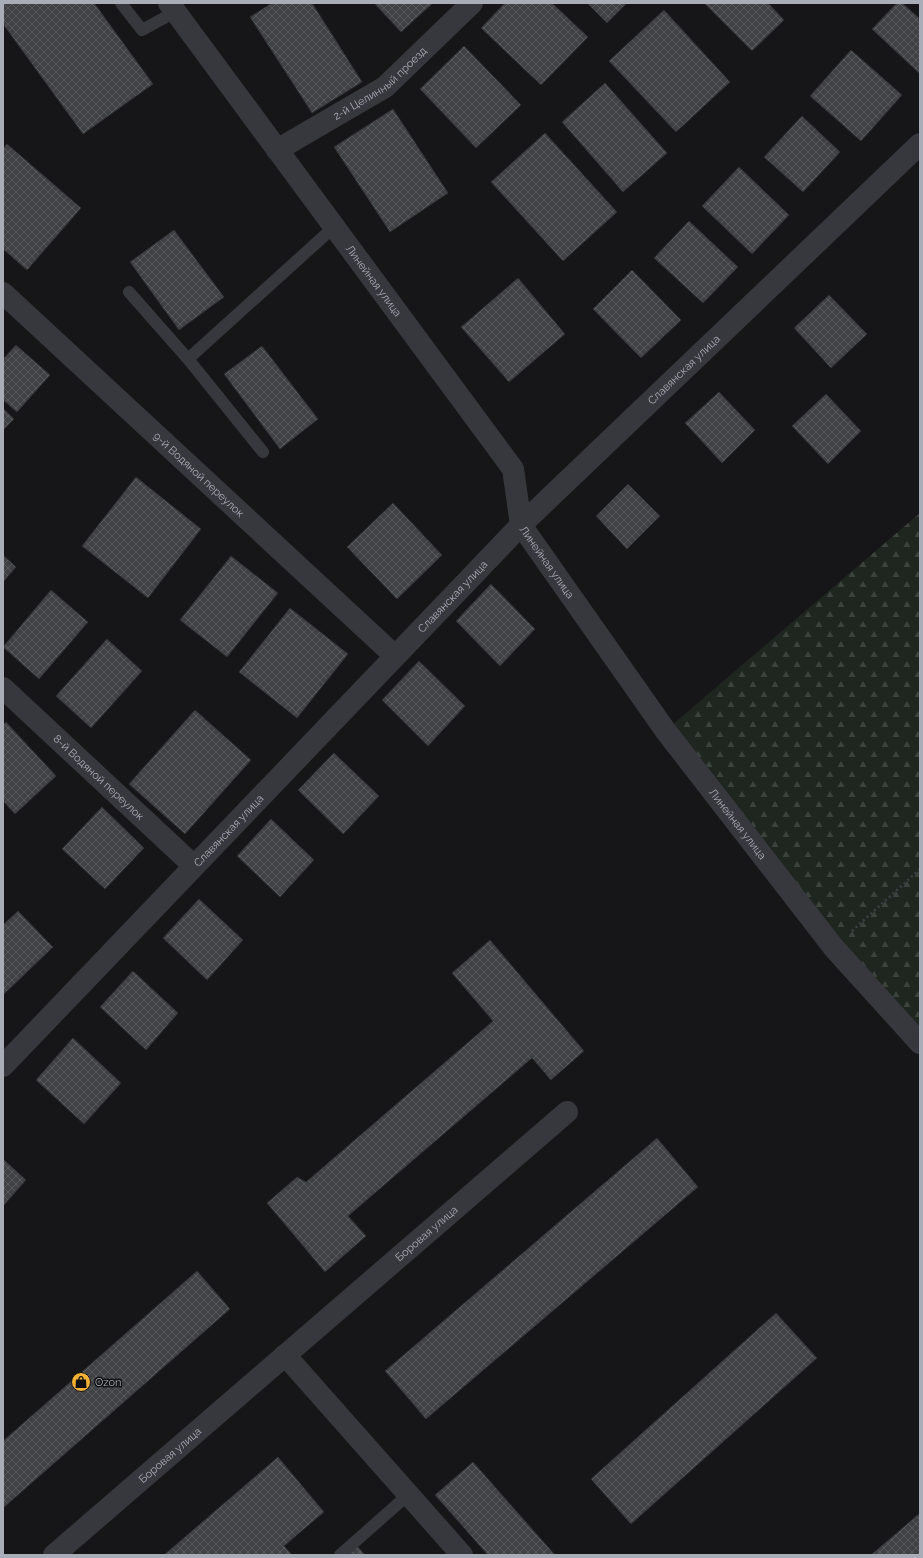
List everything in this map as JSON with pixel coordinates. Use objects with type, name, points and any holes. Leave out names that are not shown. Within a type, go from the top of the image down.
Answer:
[{"type":"street","name":"2-й Целинный проезд","points":[[277,150],[385,87],[472,3]]},
{"type":"street","name":"Линейная улица","points":[[172,7],[513,469],[521,525],[665,730],[834,948],[920,1043]]},
{"type":"street","name":"Славянская улица","points":[[3,1066],[521,525],[920,144]]},
{"type":"street","name":"9-й Водяной переулок","points":[[3,293],[395,656]]},
{"type":"street","name":"8-й Водяной переулок","points":[[3,688],[194,866]]},
{"type":"street","name":"Боровая улица","points":[[54,1555],[567,1112]]},
{"type":"street","points":[[286,1355],[462,1555]]},
{"type":"lane","points":[[120,3],[142,30],[172,7]]},
{"type":"lane","points":[[188,359],[334,227]]},
{"type":"lane","points":[[129,292],[188,359],[263,452]]},
{"type":"lane","points":[[340,1555],[409,1494]]},
{"type":"path","points":[[834,948],[920,869]]},
{"type":"green space","points":[[920,513],[920,1043],[665,731]]},
{"type":"building","points":[[3,3],[94,3],[153,84],[83,134],[3,24]]},
{"type":"building","points":[[272,3],[312,3],[362,82],[312,113],[250,17]]},
{"type":"building","points":[[374,3],[433,3],[401,32]]},
{"type":"building","points":[[505,3],[552,3],[588,37],[541,85],[481,28]]},
{"type":"building","points":[[587,3],[627,3],[607,23]]},
{"type":"building","points":[[704,3],[768,3],[784,20],[752,51]]},
{"type":"building","points":[[897,3],[902,3],[920,19],[920,74],[872,29]]},
{"type":"building","points":[[664,10],[730,82],[676,132],[609,61]]},
{"type":"building","points":[[464,46],[521,105],[476,148],[420,89]]},
{"type":"building","points":[[851,50],[902,95],[861,141],[810,96]]},
{"type":"building","points":[[605,83],[667,153],[623,192],[562,122]]},
{"type":"building","points":[[393,109],[448,193],[390,232],[334,147]]},
{"type":"building","points":[[802,116],[840,152],[803,192],[764,157]]},
{"type":"building","points":[[545,133],[617,212],[563,261],[491,182]]},
{"type":"building","points":[[7,144],[81,208],[27,270],[3,249],[3,149]]},
{"type":"building","points":[[739,167],[789,215],[752,254],[702,206]]},
{"type":"building","points":[[689,221],[738,267],[703,303],[654,258]]},
{"type":"building","points":[[174,230],[224,297],[179,330],[130,262]]},
{"type":"building","points":[[632,270],[681,320],[641,358],[593,309]]},
{"type":"building","points":[[518,278],[565,334],[509,382],[461,327]]},
{"type":"building","points":[[829,295],[867,334],[831,368],[794,328]]},
{"type":"building","points":[[16,345],[50,375],[17,412],[3,400],[3,359]]},
{"type":"building","points":[[262,346],[318,419],[280,449],[224,374]]},
{"type":"building","points":[[719,392],[755,430],[722,463],[685,423]]},
{"type":"building","points":[[826,394],[861,431],[828,464],[792,426]]},
{"type":"building","points":[[3,408],[14,419],[3,430]]},
{"type":"building","points":[[136,477],[201,529],[148,598],[82,546]]},
{"type":"building","points":[[628,484],[660,516],[627,549],[596,516]]},
{"type":"building","points":[[393,503],[442,555],[397,599],[347,547]]},
{"type":"building","points":[[3,555],[16,567],[3,582]]},
{"type":"building","points":[[231,556],[278,593],[227,657],[180,620]]},
{"type":"building","points":[[491,584],[535,629],[500,666],[456,621]]},
{"type":"building","points":[[51,590],[88,622],[39,679],[3,647]]},
{"type":"building","points":[[290,608],[348,654],[297,718],[239,672]]},
{"type":"building","points":[[107,639],[142,671],[91,728],[56,696]]},
{"type":"building","points":[[419,661],[465,706],[428,746],[382,700]]},
{"type":"building","points":[[195,710],[251,760],[185,834],[129,784]]},
{"type":"building","points":[[6,722],[56,776],[15,814],[3,801],[3,725]]},
{"type":"building","points":[[334,753],[379,796],[343,834],[298,790]]},
{"type":"building","points":[[102,807],[144,848],[105,889],[62,849]]},
{"type":"building","points":[[271,819],[314,860],[280,897],[237,856]]},
{"type":"building","points":[[199,899],[243,940],[207,980],[163,938]]},
{"type":"building","points":[[18,911],[53,947],[3,995],[3,925]]},
{"type":"building","points":[[490,940],[584,1051],[551,1080],[532,1058],[348,1216],[366,1236],[325,1272],[267,1203],[297,1177],[306,1182],[493,1021],[452,973]]},
{"type":"building","points":[[133,971],[178,1013],[146,1050],[100,1007]]},
{"type":"building","points":[[73,1038],[121,1083],[84,1124],[36,1080]]},
{"type":"building","points":[[657,1138],[698,1187],[426,1419],[385,1371]]},
{"type":"building","points":[[3,1159],[26,1180],[3,1206]]},
{"type":"building","points":[[197,1271],[230,1309],[3,1508],[3,1441]]},
{"type":"building","points":[[776,1313],[817,1358],[631,1524],[591,1479]]},
{"type":"building","points":[[278,1457],[324,1512],[284,1546],[292,1555],[164,1555]]},
{"type":"building","points":[[473,1462],[555,1555],[488,1555],[435,1495]]},
{"type":"building","points":[[920,1513],[920,1555],[871,1555]]},
{"type":"building","points":[[353,1541],[365,1555],[337,1555]]},
{"type":"place","name":"Ozon","points":[[81,1382]]}]
